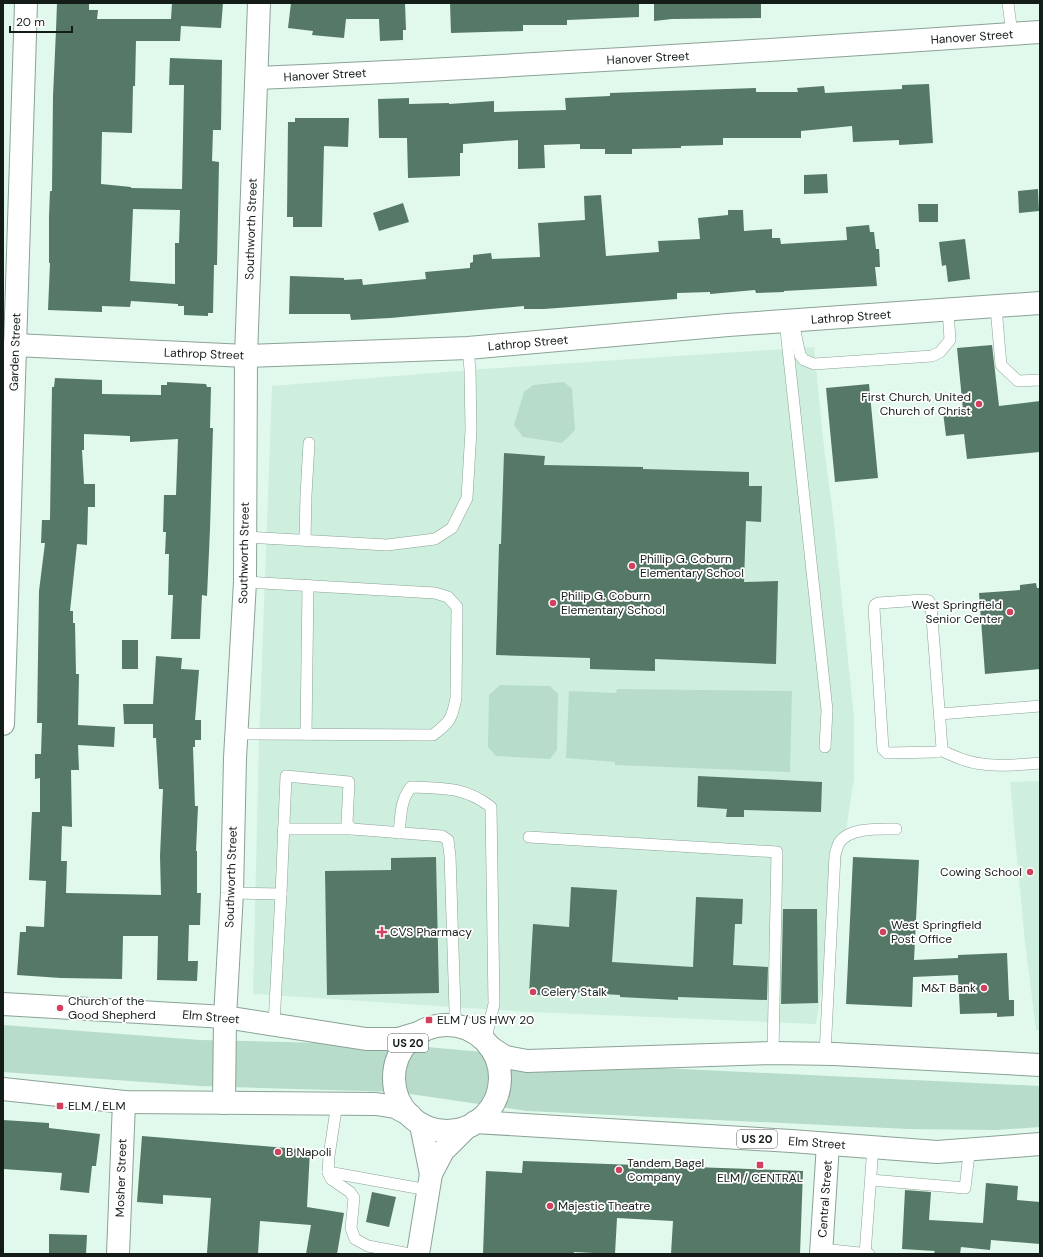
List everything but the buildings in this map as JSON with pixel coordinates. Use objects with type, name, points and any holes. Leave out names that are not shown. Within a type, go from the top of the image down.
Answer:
[{"type":"street","name":"Garden Street","points":[[3,724],[26,3]]},
{"type":"street","name":"Southworth Street","points":[[224,1103],[225,1017],[232,893],[236,734],[245,582],[246,356],[257,78],[258,3]]},
{"type":"street","name":"Hanover Street","points":[[257,78],[724,53],[1040,32]]},
{"type":"street","name":"Lathrop Street","points":[[15,345],[246,356],[468,348],[789,321],[1040,303]]},
{"type":"street","name":"Elm Street","points":[[3,1004],[225,1017],[366,1039],[398,1039],[418,1033]]},
{"type":"street","name":"US 20","points":[[429,1182],[415,1120],[404,1108],[396,1092],[394,1076],[397,1060],[405,1046],[418,1033],[434,1026],[452,1025],[469,1029],[483,1039],[488,1045]]},
{"type":"street","points":[[488,1045],[505,1057],[527,1061],[772,1053],[825,1054],[1040,1065]]},
{"type":"street","points":[[3,1089],[124,1102],[337,1103],[385,1105],[401,1109],[415,1120],[432,1129],[449,1131],[471,1124],[482,1118],[493,1104],[499,1087],[500,1070],[494,1053],[488,1045]]},
{"type":"street","name":"Mosher Street","points":[[118,1254],[124,1102]]},
{"type":"street","name":"US 20","points":[[418,1254],[429,1182],[443,1151],[471,1124]]},
{"type":"street","name":"Elm Street","points":[[471,1124],[828,1144],[937,1152],[1040,1144]]},
{"type":"street","name":"Central Street","points":[[821,1252],[828,1144]]},
{"type":"street","points":[[937,1152],[1040,1159]]},
{"type":"lane","points":[[1008,3],[1012,34]]},
{"type":"lane","points":[[996,307],[1001,364],[1018,381],[1040,380]]},
{"type":"lane","points":[[789,321],[800,355],[804,360],[814,364],[924,357],[932,356],[940,352],[950,340],[948,310]]},
{"type":"lane","points":[[789,321],[827,710],[825,747]]},
{"type":"lane","points":[[245,537],[387,545],[435,539],[452,528],[467,498],[470,430],[470,370],[468,348]]},
{"type":"lane","points":[[305,540],[309,443]]},
{"type":"lane","points":[[236,734],[433,735],[448,724],[453,713],[456,698],[456,606],[448,596],[435,593],[245,582]]},
{"type":"lane","points":[[306,734],[308,585]]},
{"type":"lane","points":[[923,600],[929,601],[931,605],[940,714],[943,745],[937,752],[889,753],[885,752],[883,749],[874,608],[878,603],[923,600]]},
{"type":"lane","points":[[940,714],[1040,706]]},
{"type":"lane","points":[[940,750],[965,760],[981,764],[1002,765],[1040,763]]},
{"type":"lane","points":[[274,1024],[286,776],[349,782],[347,823],[352,829]]},
{"type":"lane","points":[[399,833],[401,805],[411,787],[450,788],[480,799],[491,807],[494,1004],[488,1029],[488,1045]]},
{"type":"lane","points":[[283,829],[352,829],[442,836],[448,840],[450,856],[455,1010],[452,1025]]},
{"type":"lane","points":[[825,1054],[834,855],[839,843],[854,832],[873,829],[896,829]]},
{"type":"lane","points":[[529,837],[777,852],[772,1053]]},
{"type":"lane","points":[[232,893],[281,894]]},
{"type":"lane","points":[[337,1103],[328,1172],[331,1179],[342,1188],[350,1192],[354,1198],[351,1228],[355,1240],[368,1246],[410,1254]]},
{"type":"lane","points":[[865,1254],[873,1147]]},
{"type":"lane","points":[[871,1180],[965,1188],[969,1154]]},
{"type":"lane","points":[[328,1172],[429,1182]]},
{"type":"lane","points":[[821,1252],[869,1254]]},
{"type":"shaded area","name":"Philip G. Coburn Elementary School","points":[[814,347],[854,718],[854,778],[816,1024],[531,1012],[253,994],[259,741],[272,386],[483,369]]},
{"type":"shaded area","points":[[564,382],[572,389],[575,430],[562,443],[523,437],[514,425],[524,392],[533,385]]},
{"type":"shaded area","points":[[500,685],[550,686],[558,694],[557,750],[550,759],[496,756],[488,747],[489,695]]},
{"type":"shaded area","points":[[617,689],[792,691],[790,772],[615,765],[615,762],[566,758],[569,691],[616,693]]},
{"type":"shaded area","name":"Cowing School","points":[[1040,781],[1040,1031],[1036,1030],[1024,933],[1010,782]]},
{"type":"shaded area","points":[[3,1025],[200,1040],[405,1045],[661,1068],[1040,1086],[1040,1127],[996,1130],[908,1129],[527,1111],[396,1092],[200,1086],[3,1072]]},
{"type":"place","name":"First Church, United Church of Christ","points":[[979,404]]},
{"type":"place","name":"Phillip G. Coburn Elementary School","points":[[632,566]]},
{"type":"place","name":"Philip G. Coburn Elementary School","points":[[553,603]]},
{"type":"place","name":"West Springfield Senior Center","points":[[1010,612]]},
{"type":"place","name":"Cowing School","points":[[1030,872]]},
{"type":"place","name":"CVS Pharmacy","points":[[382,932]]},
{"type":"place","name":"West Springfield Post Office","points":[[883,932]]},
{"type":"place","name":"M&T Bank","points":[[984,988]]},
{"type":"place","name":"Celery Stalk","points":[[533,992]]},
{"type":"place","name":"Church of the Good Shepherd","points":[[60,1008]]},
{"type":"place","name":"ELM / US HWY 20","points":[[429,1020]]},
{"type":"place","name":"ELM / ELM","points":[[60,1106]]},
{"type":"place","name":"B Napoli","points":[[278,1152]]},
{"type":"place","name":"ELM / CENTRAL","points":[[760,1165]]},
{"type":"place","name":"Tandem Bagel Company","points":[[619,1170]]},
{"type":"place","name":"Majestic Theatre","points":[[550,1206]]}]
